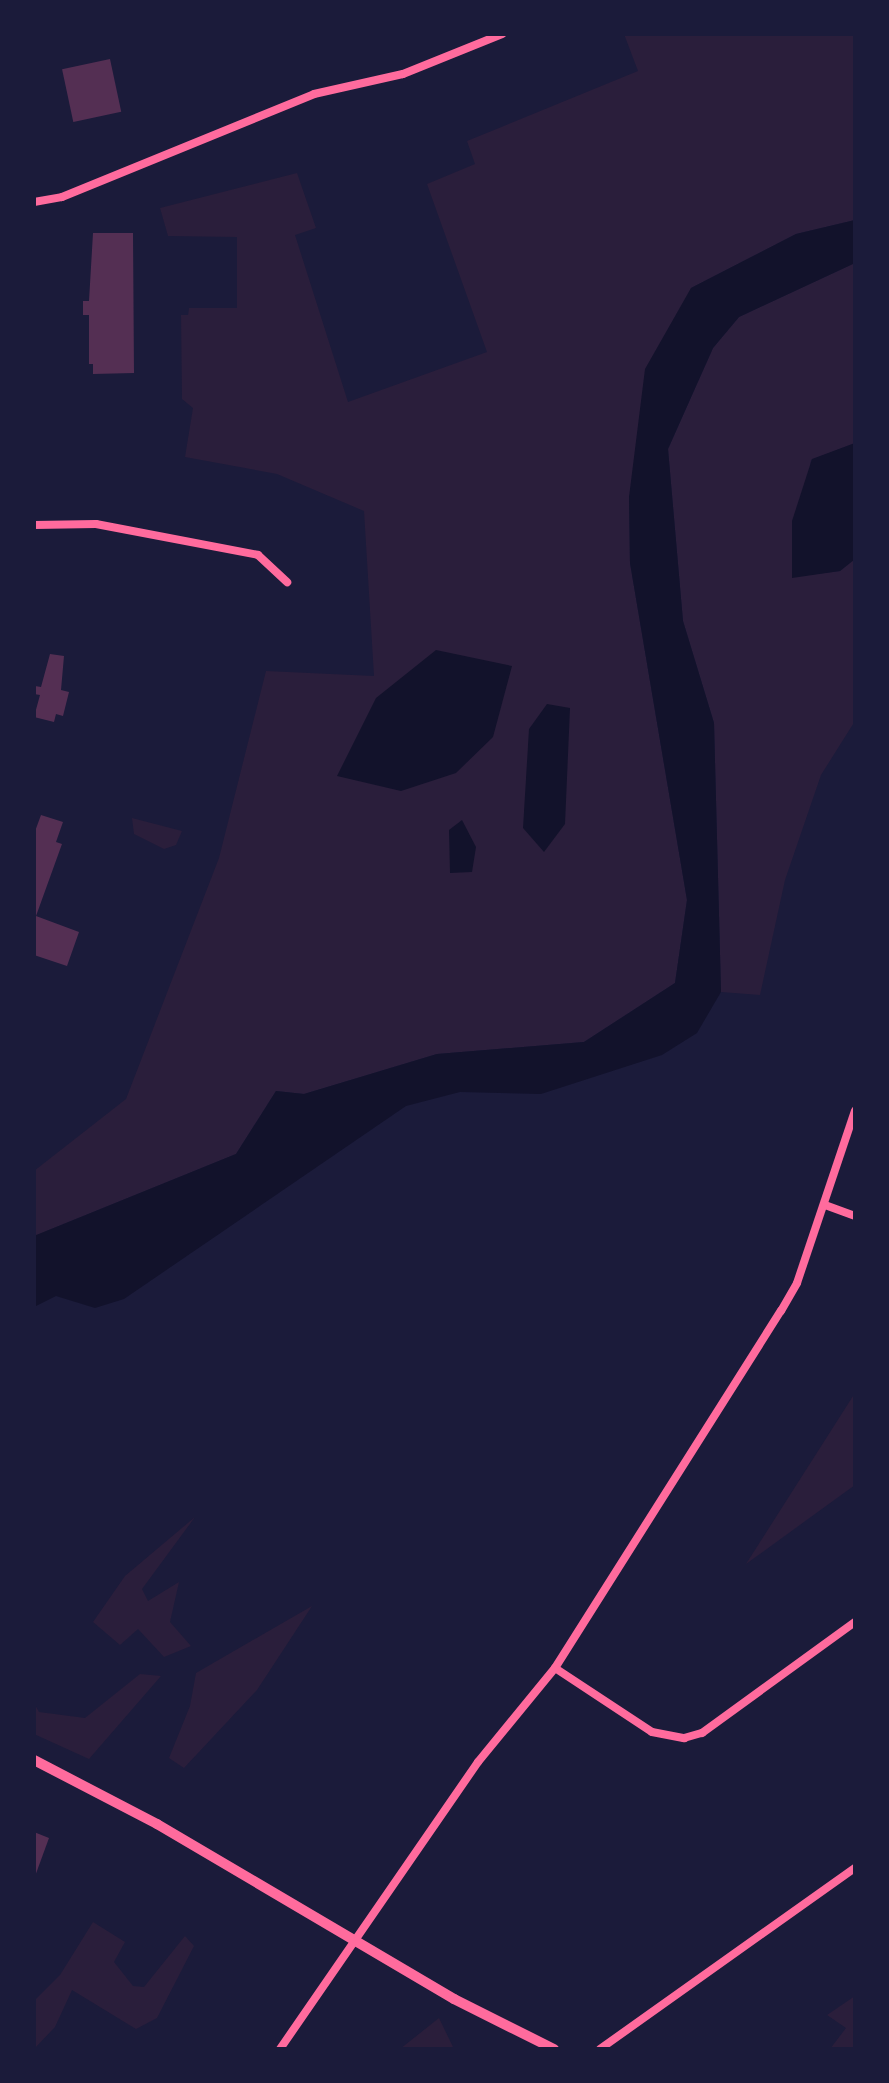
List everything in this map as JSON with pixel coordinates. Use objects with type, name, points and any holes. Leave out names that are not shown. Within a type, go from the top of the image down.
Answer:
[{"type":"street","points":[[34,202],[91,186],[314,94],[403,74],[502,34]]},
{"type":"street","points":[[34,525],[96,524],[258,555],[287,582]]},
{"type":"street","points":[[280,2049],[478,1762],[555,1668],[792,1293],[855,1111]]},
{"type":"street","points":[[825,1205],[855,1216]]},
{"type":"street","points":[[555,1668],[652,1732],[684,1738],[702,1733],[855,1622]]},
{"type":"street","points":[[34,1760],[110,1797],[454,1999],[554,2049]]},
{"type":"street","points":[[600,2049],[855,1868]]},
{"type":"shaded area","points":[[624,34],[855,34],[855,220],[796,234],[691,288],[629,497],[630,563],[687,900],[675,983],[584,1042],[437,1054],[304,1094],[276,1091],[236,1154],[34,1236],[34,1171],[126,1099],[219,858],[266,671],[374,676],[364,511],[277,474],[185,457],[193,408],[182,399],[181,315],[188,315],[189,308],[237,308],[237,237],[168,236],[160,208],[297,173],[316,228],[295,235],[348,402],[487,352],[427,184],[475,164],[467,141],[638,71]]},
{"type":"shaded area","points":[[855,220],[855,263],[739,317],[713,348],[668,449],[683,621],[714,723],[721,992],[697,1033],[662,1055],[541,1094],[460,1092],[406,1106],[124,1299],[95,1308],[56,1296],[34,1307],[34,1236],[236,1154],[276,1091],[304,1094],[437,1054],[584,1042],[675,983],[687,900],[630,563],[629,497],[645,369],[691,288],[796,234]]},
{"type":"shaded area","points":[[855,263],[855,443],[811,460],[792,577],[840,571],[855,559],[855,721],[821,775],[785,880],[760,995],[721,992],[714,723],[683,621],[668,449],[713,348],[739,317]]},
{"type":"shaded area","points":[[855,443],[855,559],[840,571],[792,578],[792,521],[812,459]]},
{"type":"shaded area","points":[[436,650],[512,666],[493,737],[456,773],[401,791],[337,776],[376,698]]},
{"type":"shaded area","points":[[547,704],[570,708],[565,824],[544,852],[523,828],[529,729]]},
{"type":"shaded area","points":[[132,818],[182,831],[176,845],[164,849],[134,834]]},
{"type":"shaded area","points":[[462,820],[476,847],[472,872],[450,873],[449,830]]},
{"type":"shaded area","points":[[855,1393],[855,1485],[746,1564]]},
{"type":"shaded area","points":[[195,1517],[142,1589],[148,1601],[179,1582],[170,1622],[191,1646],[164,1657],[138,1629],[120,1645],[93,1622],[125,1576]]},
{"type":"shaded area","points":[[312,1606],[257,1690],[184,1768],[169,1758],[190,1706],[196,1673]]},
{"type":"shaded area","points":[[140,1674],[161,1676],[89,1759],[34,1734],[34,1703],[39,1712],[85,1718]]},
{"type":"shaded area","points":[[93,1922],[125,1942],[114,1962],[133,1986],[144,1987],[185,1936],[194,1946],[157,2018],[136,2029],[72,1990],[55,2027],[34,2049],[34,2001],[60,1975]]},
{"type":"shaded area","points":[[855,1996],[855,2049],[830,2049],[846,2028],[827,2015]]},
{"type":"shaded area","points":[[439,2018],[454,2049],[400,2049]]},
{"type":"building","points":[[110,59],[121,112],[73,122],[62,69]]},
{"type":"building","points":[[93,233],[133,233],[134,373],[93,374],[93,364],[89,364],[89,315],[83,315],[83,301],[89,301]]},
{"type":"building","points":[[50,654],[64,656],[61,690],[69,692],[63,716],[56,714],[54,722],[34,717],[40,695],[34,694],[35,686],[41,687]]},
{"type":"building","points":[[41,815],[63,822],[56,842],[62,844],[36,916],[79,932],[67,966],[34,955],[34,834]]},
{"type":"building","points":[[34,1832],[49,1838],[34,1879]]}]
